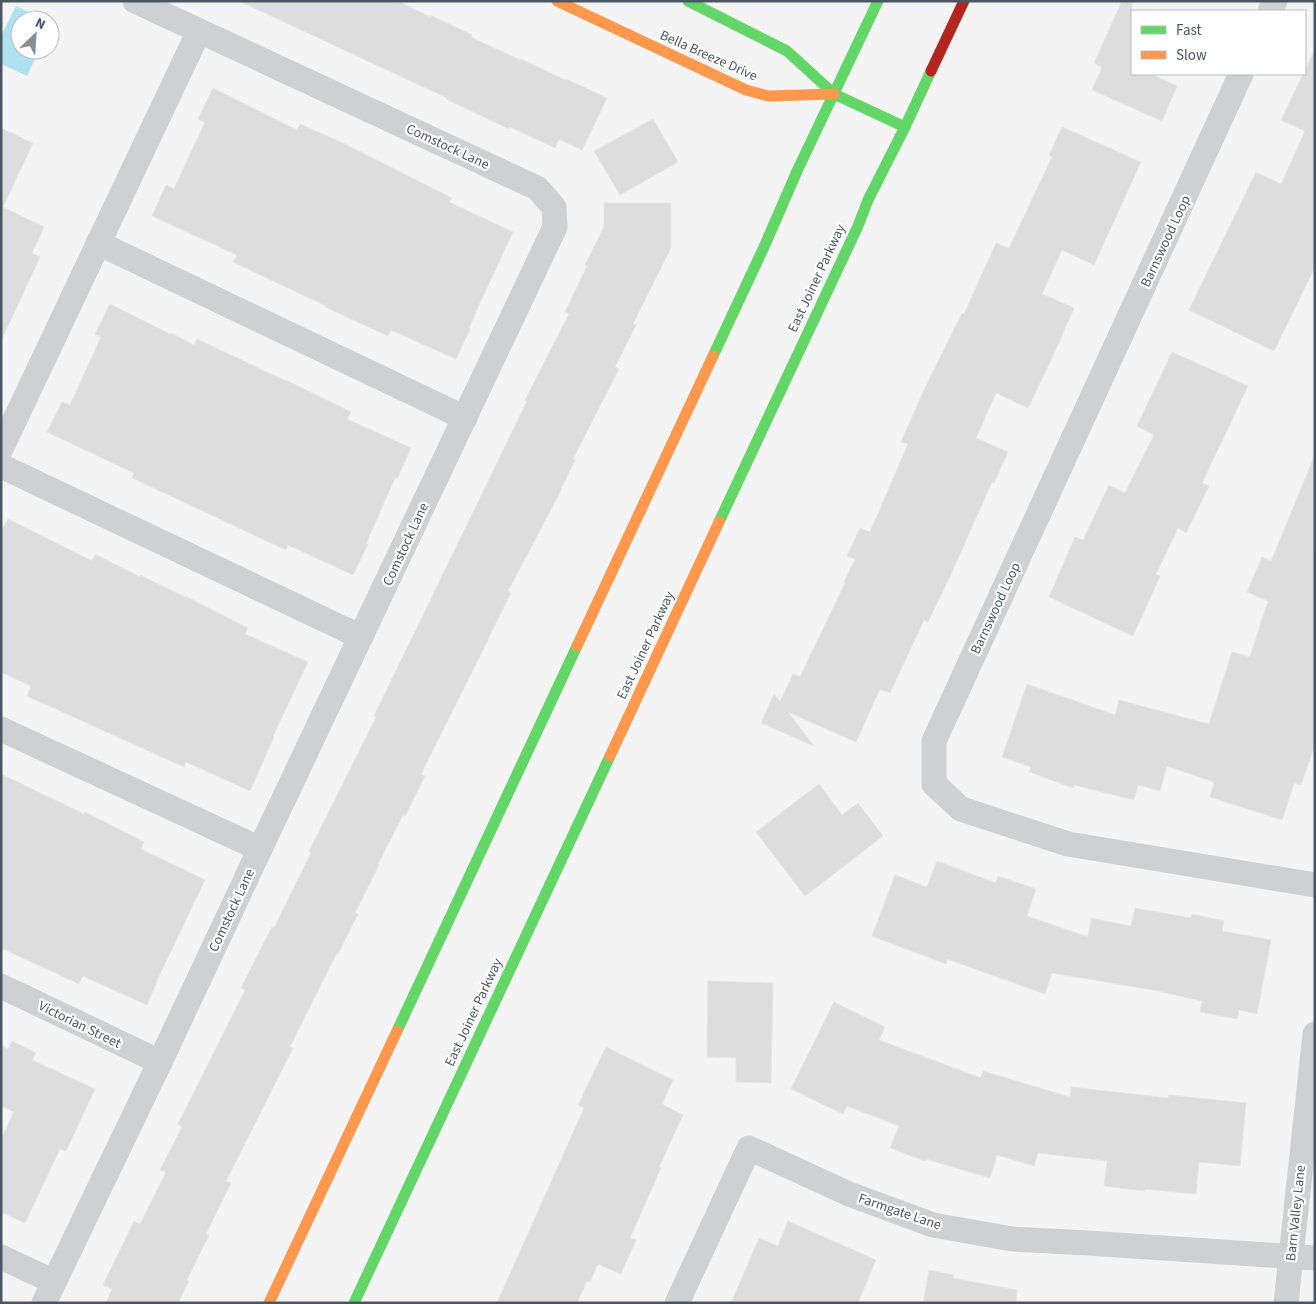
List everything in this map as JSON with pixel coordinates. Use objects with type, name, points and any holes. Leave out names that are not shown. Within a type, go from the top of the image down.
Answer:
[{"type":"main road","name":"Bella Breeze Drive","points":[[557,1],[746,90],[768,96],[834,94]]},
{"type":"main road","points":[[688,1],[787,51],[834,94],[905,127]]},
{"type":"main road","points":[[269,1303],[878,1]]},
{"type":"main road","name":"East Joiner Parkway","points":[[354,1303],[858,226],[868,200],[905,127],[964,1]]},
{"type":"street","name":"Comstock Lane","points":[[49,1292],[160,1062],[555,227],[554,207],[538,188],[135,1]]},
{"type":"street","points":[[1,449],[199,31]]},
{"type":"street","name":"Barnswood Loop","points":[[1241,75],[934,741],[934,784],[961,809],[1068,844],[1315,885]]},
{"type":"street","points":[[98,243],[465,418]]},
{"type":"street","points":[[1,466],[361,637]]},
{"type":"street","points":[[1,729],[260,849]]},
{"type":"street","name":"Victorian Street","points":[[1,986],[160,1062]]},
{"type":"street","name":"Barn Valley Lane","points":[[1286,1303],[1315,1034]]},
{"type":"street","name":"Farmgate Lane","points":[[676,1303],[749,1148],[849,1194],[933,1225],[1012,1239],[1290,1256]]},
{"type":"street","points":[[1290,1256],[1315,1258]]},
{"type":"street","points":[[1,1257],[49,1292]]},
{"type":"water","points":[[16,6],[25,10],[14,10]]},
{"type":"water","points":[[10,18],[10,60],[34,60],[27,76],[1,64],[1,36]]},
{"type":"building","points":[[239,1],[398,1],[472,35],[471,37],[520,60],[607,98],[582,150],[559,139],[555,148],[510,127],[509,129]]},
{"type":"building","points":[[1122,1],[1132,1],[1131,75],[1153,75],[1177,86],[1162,121],[1092,90],[1102,67],[1094,63]]},
{"type":"building","points":[[1315,49],[1315,267],[1274,351],[1189,310],[1256,172],[1281,184],[1305,131],[1281,120],[1303,75],[1306,75],[1306,68]]},
{"type":"building","points":[[213,88],[297,130],[300,124],[345,144],[452,198],[449,202],[513,232],[456,359],[391,330],[388,336],[325,307],[233,262],[237,255],[152,216],[166,185],[174,189],[205,122],[198,119]]},
{"type":"building","points":[[653,119],[678,162],[620,195],[594,151]]},
{"type":"building","points":[[1062,127],[1141,162],[1094,265],[1062,250],[1042,294],[1074,308],[1028,408],[996,393],[976,438],[1008,452],[994,483],[992,482],[928,622],[924,620],[890,693],[880,689],[856,742],[788,712],[814,746],[761,723],[774,694],[780,702],[793,674],[800,677],[855,559],[847,556],[860,528],[870,532],[908,444],[901,442],[923,392],[962,313],[964,314],[996,243],[1009,248],[1052,157],[1049,155]]},
{"type":"building","points":[[1,128],[33,143],[3,207],[44,227],[32,253],[40,257],[1,341]]},
{"type":"building","points":[[604,203],[671,203],[671,248],[633,324],[636,325],[615,367],[619,369],[573,459],[575,460],[556,500],[508,591],[511,593],[421,774],[425,776],[378,864],[355,913],[358,914],[290,1047],[293,1048],[226,1181],[231,1183],[206,1234],[209,1235],[178,1303],[106,1303],[112,1289],[103,1285],[134,1221],[140,1224],[166,1172],[160,1170],[182,1127],[178,1124],[245,990],[241,988],[272,927],[274,928],[311,853],[309,851],[376,717],[374,716],[527,401],[525,400],[569,314],[565,312],[604,227]]},
{"type":"building","points":[[110,304],[194,345],[197,339],[286,380],[351,412],[347,419],[411,448],[397,479],[395,478],[353,575],[288,545],[286,550],[132,478],[134,473],[47,432],[62,402],[70,405],[101,337],[95,334]]},
{"type":"building","points":[[1172,352],[1248,386],[1202,483],[1209,486],[1186,533],[1178,528],[1156,574],[1160,576],[1133,636],[1049,597],[1075,537],[1083,540],[1109,485],[1125,493],[1154,435],[1137,426]]},
{"type":"building","points":[[1314,457],[1315,744],[1301,785],[1294,783],[1282,820],[1210,797],[1214,782],[1167,766],[1160,791],[1138,785],[1134,800],[1074,785],[1073,788],[1029,772],[1031,767],[1002,757],[1027,684],[1115,715],[1119,700],[1209,724],[1232,652],[1250,657],[1268,601],[1247,592],[1262,557],[1271,561]]},
{"type":"building","points":[[8,519],[92,561],[95,554],[140,577],[140,575],[185,596],[248,628],[245,634],[308,662],[273,736],[250,791],[186,762],[184,767],[27,696],[31,686],[1,672],[1,532]]},
{"type":"building","points":[[1,774],[84,814],[85,812],[144,842],[141,849],[205,880],[147,1005],[83,976],[79,984],[1,948]]},
{"type":"building","points":[[819,784],[842,815],[858,803],[883,836],[805,896],[756,832]]},
{"type":"building","points":[[937,861],[996,883],[998,876],[1036,889],[1027,916],[1088,937],[1091,918],[1131,926],[1135,908],[1191,918],[1192,914],[1224,921],[1222,931],[1271,940],[1257,1014],[1239,1010],[1237,1019],[1200,1012],[1202,1001],[1153,990],[1052,973],[1045,994],[947,959],[946,964],[872,936],[895,875],[927,887]]},
{"type":"building","points":[[708,981],[773,983],[771,1083],[736,1082],[736,1058],[707,1057]]},
{"type":"building","points":[[834,1002],[885,1027],[879,1040],[981,1078],[983,1071],[1070,1097],[1071,1087],[1168,1098],[1169,1095],[1246,1103],[1240,1166],[1199,1162],[1196,1194],[1104,1186],[1107,1161],[1038,1153],[1034,1166],[997,1155],[990,1178],[926,1159],[925,1161],[890,1148],[899,1126],[847,1106],[843,1114],[791,1089]]},
{"type":"building","points":[[12,1041],[36,1053],[32,1060],[95,1089],[66,1151],[60,1149],[25,1223],[1,1212],[1,1139],[14,1112],[1,1106],[1,1045],[8,1049]]},
{"type":"building","points":[[606,1047],[673,1080],[662,1104],[683,1115],[630,1238],[636,1240],[621,1274],[598,1264],[590,1282],[587,1281],[577,1303],[497,1303],[584,1108],[578,1105]]},
{"type":"building","points":[[788,1221],[876,1260],[858,1303],[731,1303],[759,1238],[778,1246]]},
{"type":"building","points":[[929,1270],[954,1275],[953,1278],[1017,1290],[1016,1303],[923,1303]]},
{"type":"traffic: fast","points":[[688,1],[787,51],[834,94],[905,127]]},
{"type":"traffic: fast","points":[[713,356],[798,169],[878,1]]},
{"type":"traffic: fast","points":[[719,522],[858,226],[868,200],[931,71]]},
{"type":"traffic: fast","points":[[397,1031],[577,646]]},
{"type":"traffic: fast","points":[[354,1303],[610,756]]},
{"type":"traffic: slow","points":[[557,1],[746,90],[768,96],[834,94]]},
{"type":"traffic: slow","points":[[577,646],[713,356]]},
{"type":"traffic: slow","points":[[610,756],[719,522]]},
{"type":"traffic: slow","points":[[269,1303],[397,1031]]},
{"type":"traffic: jam","points":[[931,71],[964,1]]}]
